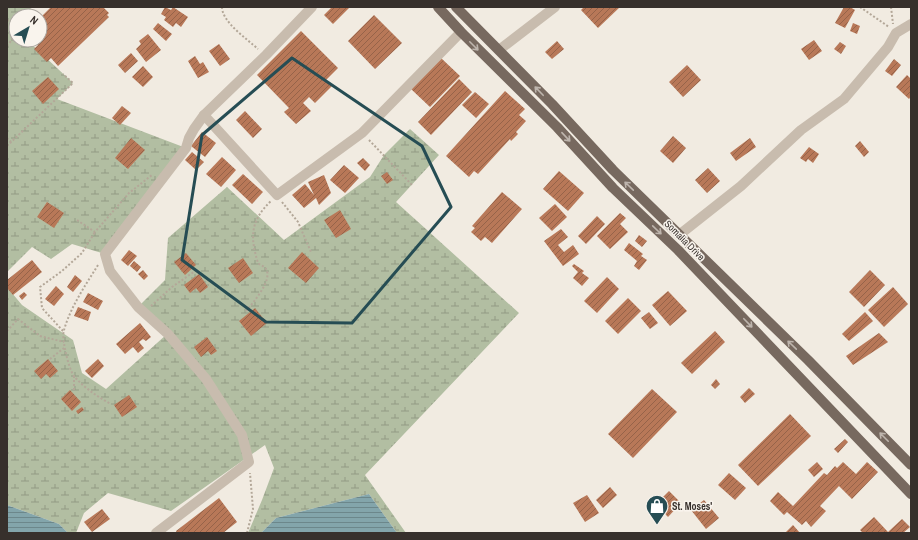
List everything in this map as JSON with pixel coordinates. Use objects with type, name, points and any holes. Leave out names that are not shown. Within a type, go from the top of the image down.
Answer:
[{"type":"main road","name":"Somalia Drive","points":[[438,7],[461,32],[557,127],[613,188],[678,250],[911,494]]},
{"type":"main road","name":"Somalia Drive","points":[[456,7],[552,104],[613,170],[808,360],[911,465]]},
{"type":"street","points":[[156,533],[249,462],[242,435],[206,379],[168,334],[142,310],[110,272],[105,254],[186,148],[189,138],[204,115],[266,55],[312,7]]},
{"type":"street","points":[[499,50],[555,7]]},
{"type":"street","points":[[679,235],[741,186],[801,130],[844,99],[888,47],[896,32],[911,24]]},
{"type":"street","points":[[204,115],[277,195],[362,133],[461,32]]},
{"type":"path","points":[[222,7],[222,11],[229,23],[266,55]]},
{"type":"path","points":[[860,7],[892,29],[893,20],[891,7]]},
{"type":"path","points":[[7,146],[72,83],[63,74]]},
{"type":"path","points":[[362,133],[384,154],[412,185]]},
{"type":"path","points":[[7,138],[11,142]]},
{"type":"path","points":[[63,331],[42,308],[40,286],[62,271],[82,253],[95,232],[129,193],[157,171]]},
{"type":"path","points":[[246,311],[259,296],[268,273],[265,268],[258,263],[255,253],[253,239],[255,221],[261,211],[277,195],[298,222],[310,252]]},
{"type":"path","points":[[77,220],[95,232]]},
{"type":"path","points":[[74,390],[74,376],[64,348],[63,331],[77,298],[105,254]]},
{"type":"path","points":[[142,310],[198,269]]},
{"type":"path","points":[[7,330],[18,319],[40,336],[64,342]]},
{"type":"path","points":[[50,359],[64,348]]},
{"type":"path","points":[[74,376],[97,397],[111,404]]},
{"type":"path","points":[[247,533],[253,509],[249,462]]},
{"type":"highlighted area","points":[[292,58],[422,146],[451,207],[352,323],[266,322],[182,260],[202,135]]},
{"type":"green space","points":[[7,7],[32,7],[8,8],[8,48],[36,48],[73,83],[57,99],[186,148],[105,254],[72,244],[51,259],[32,247],[7,272]]},
{"type":"green space","points":[[410,129],[439,155],[396,202],[519,313],[365,475],[406,533],[397,533],[369,494],[276,518],[261,533],[248,533],[274,468],[265,445],[171,511],[108,493],[84,513],[76,533],[68,533],[59,524],[7,505],[7,287],[22,305],[73,340],[82,373],[106,389],[167,334],[138,307],[165,280],[168,238],[227,187],[284,240],[370,177],[384,155]]},
{"type":"water","points":[[369,494],[397,533],[261,533],[276,518]]},
{"type":"water","points":[[7,505],[59,524],[68,533],[7,533]]},
{"type":"building","points":[[51,7],[103,7],[109,13],[107,15],[109,17],[58,66],[51,58],[47,62],[34,49],[48,48],[48,10]]},
{"type":"building","points":[[165,7],[171,10],[173,7],[188,17],[181,27],[176,23],[173,27],[164,20],[166,17],[161,14]]},
{"type":"building","points":[[332,7],[350,7],[333,24],[324,15]]},
{"type":"building","points":[[584,7],[620,7],[598,28],[581,10]]},
{"type":"building","points":[[844,7],[850,7],[855,10],[845,28],[835,23]]},
{"type":"building","points":[[374,15],[402,43],[375,69],[348,41]]},
{"type":"building","points":[[158,23],[172,34],[166,41],[153,29]]},
{"type":"building","points":[[853,23],[860,26],[857,34],[850,31]]},
{"type":"building","points":[[301,31],[338,68],[326,80],[332,86],[315,103],[309,97],[303,103],[311,111],[296,124],[284,112],[289,108],[257,75]]},
{"type":"building","points":[[148,34],[161,50],[146,62],[136,49],[141,44],[139,41]]},
{"type":"building","points":[[814,40],[822,51],[809,60],[801,49]]},
{"type":"building","points":[[557,41],[564,49],[552,59],[545,52]]},
{"type":"building","points":[[840,42],[846,46],[841,54],[834,49]]},
{"type":"building","points":[[219,44],[230,59],[220,66],[209,51]]},
{"type":"building","points":[[131,53],[138,61],[125,73],[118,65]]},
{"type":"building","points":[[195,56],[200,64],[203,62],[209,72],[198,78],[188,61]]},
{"type":"building","points":[[441,58],[460,76],[430,107],[411,89]]},
{"type":"building","points":[[894,59],[901,65],[892,76],[885,71]]},
{"type":"building","points":[[687,65],[701,80],[683,97],[669,82]]},
{"type":"building","points":[[143,66],[153,77],[143,87],[132,77]]},
{"type":"building","points":[[907,75],[911,79],[911,96],[909,99],[896,87]]},
{"type":"building","points":[[48,77],[59,89],[43,104],[32,91]]},
{"type":"building","points":[[459,79],[472,92],[431,135],[418,122]]},
{"type":"building","points":[[505,91],[525,109],[519,115],[526,121],[516,132],[518,134],[511,141],[510,139],[478,174],[474,171],[469,177],[446,156]]},
{"type":"building","points":[[475,92],[489,104],[476,118],[462,105]]},
{"type":"building","points":[[122,106],[131,113],[120,125],[112,118]]},
{"type":"building","points":[[245,111],[262,129],[253,138],[236,120]]},
{"type":"building","points":[[202,132],[216,143],[205,157],[191,146]]},
{"type":"building","points":[[673,136],[686,148],[673,163],[660,151]]},
{"type":"building","points":[[131,138],[145,150],[128,169],[115,158]]},
{"type":"building","points":[[750,138],[756,147],[736,161],[730,153]]},
{"type":"building","points":[[860,141],[869,152],[864,157],[855,146]]},
{"type":"building","points":[[809,147],[819,154],[813,163],[808,159],[806,162],[800,158]]},
{"type":"building","points":[[192,152],[204,162],[196,170],[185,160]]},
{"type":"building","points":[[222,157],[236,170],[221,187],[206,174]]},
{"type":"building","points":[[363,158],[370,165],[365,171],[357,163]]},
{"type":"building","points":[[344,165],[359,178],[345,193],[330,180]]},
{"type":"building","points":[[708,168],[720,181],[707,193],[695,180]]},
{"type":"building","points":[[559,171],[584,193],[568,211],[543,189]]},
{"type":"building","points":[[387,172],[393,180],[387,184],[381,176]]},
{"type":"building","points":[[243,174],[263,192],[252,204],[232,185]]},
{"type":"building","points":[[324,175],[331,193],[319,205],[316,198],[304,208],[292,195],[305,184],[314,195],[308,182]]},
{"type":"building","points":[[502,192],[522,209],[492,243],[485,237],[481,241],[471,232],[475,228],[472,226]]},
{"type":"building","points":[[47,202],[64,213],[54,228],[37,217]]},
{"type":"building","points":[[555,204],[567,217],[552,231],[539,218]]},
{"type":"building","points":[[340,210],[351,229],[336,238],[324,220]]},
{"type":"building","points":[[620,213],[626,218],[620,224],[628,232],[610,249],[597,236]]},
{"type":"building","points":[[597,216],[605,224],[586,244],[578,236]]},
{"type":"building","points":[[561,229],[568,237],[558,245],[564,252],[573,245],[579,254],[563,266],[544,241]]},
{"type":"building","points":[[639,235],[647,241],[642,247],[635,241]]},
{"type":"building","points":[[629,243],[643,254],[641,256],[647,260],[639,270],[634,266],[637,261],[624,250]]},
{"type":"building","points":[[129,250],[137,256],[128,266],[121,260]]},
{"type":"building","points":[[302,252],[319,268],[306,283],[288,268]]},
{"type":"building","points":[[186,253],[196,265],[185,275],[174,262]]},
{"type":"building","points":[[243,258],[253,273],[239,283],[228,268]]},
{"type":"building","points":[[32,260],[42,272],[13,295],[7,288],[7,280]]},
{"type":"building","points":[[134,261],[141,267],[137,272],[130,266]]},
{"type":"building","points":[[574,264],[584,271],[582,273],[589,278],[582,286],[573,278],[578,272],[572,266]]},
{"type":"building","points":[[143,270],[148,276],[144,280],[138,274]]},
{"type":"building","points":[[870,270],[885,285],[864,307],[849,292]]},
{"type":"building","points":[[199,274],[208,287],[200,293],[196,288],[190,293],[184,285]]},
{"type":"building","points":[[75,275],[82,281],[73,292],[67,287]]},
{"type":"building","points":[[607,277],[619,289],[597,313],[584,301]]},
{"type":"building","points":[[56,286],[64,294],[54,306],[45,299]]},
{"type":"building","points":[[893,287],[908,304],[884,327],[868,310]]},
{"type":"building","points":[[668,291],[687,311],[670,326],[652,305]]},
{"type":"building","points":[[24,292],[27,295],[22,300],[19,296]]},
{"type":"building","points":[[88,293],[103,301],[98,310],[83,302]]},
{"type":"building","points":[[628,298],[641,311],[618,334],[605,321]]},
{"type":"building","points":[[78,307],[91,312],[88,321],[74,316]]},
{"type":"building","points":[[255,308],[267,323],[251,336],[239,321]]},
{"type":"building","points":[[649,312],[658,323],[650,329],[641,318]]},
{"type":"building","points":[[865,312],[873,321],[849,341],[842,334]]},
{"type":"building","points":[[140,323],[151,337],[146,341],[143,339],[139,342],[144,348],[138,353],[133,347],[125,354],[116,344]]},
{"type":"building","points":[[715,331],[725,342],[692,374],[681,363]]},
{"type":"building","points":[[879,333],[888,342],[853,365],[846,356]]},
{"type":"building","points":[[207,337],[217,351],[211,355],[208,351],[201,357],[194,347]]},
{"type":"building","points":[[48,359],[58,371],[50,378],[46,374],[41,379],[34,371]]},
{"type":"building","points":[[98,359],[104,366],[92,378],[85,371]]},
{"type":"building","points":[[716,379],[720,384],[715,389],[711,385]]},
{"type":"building","points":[[749,388],[755,394],[745,403],[740,397]]},
{"type":"building","points":[[652,389],[677,412],[633,458],[608,434]]},
{"type":"building","points":[[70,390],[81,402],[72,411],[61,399]]},
{"type":"building","points":[[129,395],[137,407],[122,417],[114,405]]},
{"type":"building","points":[[82,407],[84,410],[78,414],[76,411]]},
{"type":"building","points":[[790,414],[811,436],[758,486],[738,465]]},
{"type":"building","points":[[845,439],[848,442],[838,453],[834,449]]},
{"type":"building","points":[[817,462],[823,469],[814,477],[808,470]]},
{"type":"building","points":[[843,462],[856,474],[867,462],[878,472],[852,499],[839,486],[820,506],[826,511],[811,527],[806,521],[802,525],[787,512],[784,515],[770,501],[778,492],[793,506],[824,473],[827,475],[835,466],[837,468]]},
{"type":"building","points":[[729,473],[746,488],[735,500],[718,485]]},
{"type":"building","points":[[610,487],[617,495],[603,508],[596,500]]},
{"type":"building","points":[[669,491],[681,503],[668,517],[656,504]]},
{"type":"building","points":[[587,495],[599,513],[585,522],[573,503]]},
{"type":"building","points":[[219,498],[237,522],[223,533],[177,533],[176,531]]},
{"type":"building","points":[[704,500],[719,518],[706,529],[691,510]]},
{"type":"building","points":[[102,509],[110,519],[92,532],[84,522]]},
{"type":"building","points":[[874,517],[888,532],[902,519],[910,527],[903,533],[863,533],[860,530]]},
{"type":"building","points":[[793,525],[800,533],[785,533]]},
{"type":"place","name":"St. Moses'","points":[[657,526]]}]
